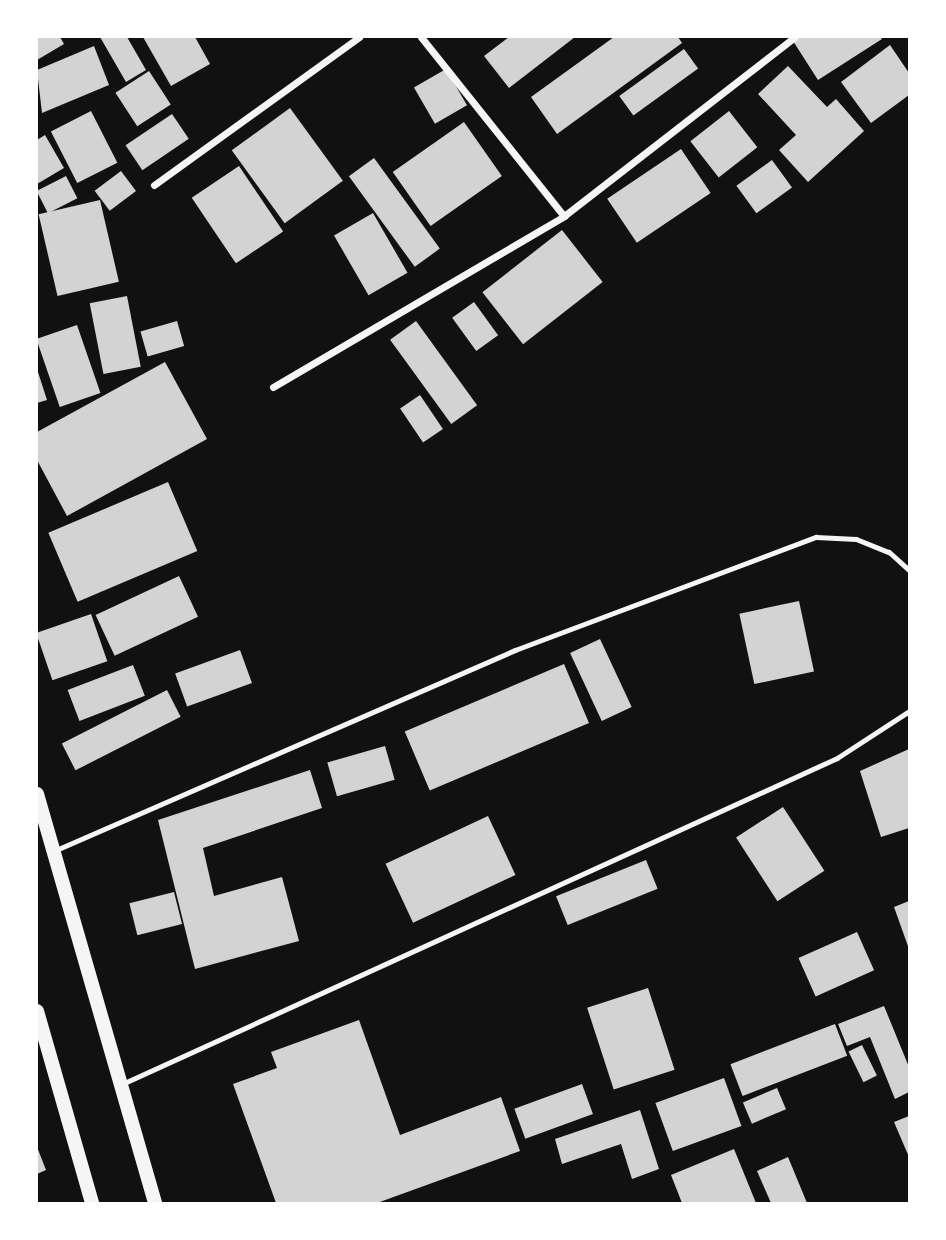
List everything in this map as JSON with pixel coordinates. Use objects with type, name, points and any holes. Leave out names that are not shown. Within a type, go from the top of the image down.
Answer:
[{"type":"main road","points":[[37,794],[155,1203]]},
{"type":"main road","points":[[37,1011],[92,1203]]},
{"type":"street","points":[[154,185],[359,37]]},
{"type":"street","points":[[421,37],[564,216]]},
{"type":"street","points":[[273,387],[564,216],[785,40],[795,37]]},
{"type":"lane","points":[[54,852],[515,650],[816,537],[856,539],[889,552],[909,570]]},
{"type":"lane","points":[[121,1084],[837,758],[909,711]]},
{"type":"building","points":[[37,37],[60,37],[64,44],[37,60]]},
{"type":"building","points":[[100,37],[127,37],[146,70],[126,82]]},
{"type":"building","points":[[143,37],[195,37],[210,64],[171,86]]},
{"type":"building","points":[[509,37],[575,37],[509,88],[484,56]]},
{"type":"building","points":[[614,37],[678,37],[682,43],[557,134],[531,97]]},
{"type":"building","points":[[800,37],[882,39],[818,80],[793,41]]},
{"type":"building","points":[[890,45],[909,73],[909,95],[871,123],[841,82]]},
{"type":"building","points":[[94,46],[109,85],[42,113],[37,70]]},
{"type":"building","points":[[684,49],[698,68],[633,115],[619,96]]},
{"type":"building","points":[[788,66],[827,107],[836,99],[864,131],[808,182],[779,150],[796,135],[758,94]]},
{"type":"building","points":[[446,69],[467,105],[435,124],[414,88]]},
{"type":"building","points":[[149,71],[171,105],[137,126],[115,93]]},
{"type":"building","points":[[290,108],[343,181],[285,223],[232,150]]},
{"type":"building","points":[[91,111],[117,163],[77,183],[51,131]]},
{"type":"building","points":[[729,111],[757,147],[719,177],[690,141]]},
{"type":"building","points":[[172,114],[189,139],[142,170],[126,145]]},
{"type":"building","points":[[464,122],[502,176],[431,226],[393,172]]},
{"type":"building","points":[[45,135],[64,168],[37,184],[37,140]]},
{"type":"building","points":[[681,149],[711,193],[637,243],[607,199]]},
{"type":"building","points":[[374,158],[440,249],[415,267],[349,176]]},
{"type":"building","points":[[772,160],[792,188],[756,213],[736,186]]},
{"type":"building","points":[[239,166],[283,231],[236,263],[192,198]]},
{"type":"building","points":[[121,171],[136,191],[110,211],[95,191]]},
{"type":"building","points":[[66,176],[77,198],[48,213],[37,191]]},
{"type":"building","points":[[100,200],[119,282],[58,296],[39,214]]},
{"type":"building","points":[[373,213],[408,273],[369,295],[334,235]]},
{"type":"building","points":[[562,230],[603,282],[523,344],[482,292]]},
{"type":"building","points":[[127,296],[141,367],[103,374],[90,303]]},
{"type":"building","points":[[474,302],[498,335],[476,351],[452,318]]},
{"type":"building","points":[[177,321],[184,346],[148,356],[140,331]]},
{"type":"building","points":[[416,321],[477,405],[451,424],[390,340]]},
{"type":"building","points":[[77,325],[100,393],[60,407],[37,339]]},
{"type":"building","points":[[165,362],[207,439],[67,516],[37,460],[37,432]]},
{"type":"building","points":[[37,369],[47,400],[37,403]]},
{"type":"building","points":[[420,395],[443,429],[423,442],[400,408]]},
{"type":"building","points":[[168,482],[197,551],[78,602],[48,533]]},
{"type":"building","points":[[179,576],[198,617],[115,656],[96,615]]},
{"type":"building","points":[[799,601],[814,671],[754,684],[739,614]]},
{"type":"building","points":[[91,614],[107,661],[52,680],[37,633]]},
{"type":"building","points":[[600,639],[632,707],[602,721],[570,653]]},
{"type":"building","points":[[240,650],[252,683],[187,706],[175,674]]},
{"type":"building","points":[[564,664],[589,723],[430,791],[405,732]]},
{"type":"building","points":[[133,665],[145,696],[79,721],[68,690]]},
{"type":"building","points":[[167,690],[181,717],[75,770],[62,744]]},
{"type":"building","points":[[385,746],[395,780],[337,796],[327,763]]},
{"type":"building","points":[[909,749],[909,828],[881,837],[860,771]]},
{"type":"building","points":[[310,770],[322,808],[203,848],[214,896],[282,877],[299,941],[195,969],[158,820]]},
{"type":"building","points":[[783,807],[824,871],[777,901],[736,837]]},
{"type":"building","points":[[488,816],[515,875],[413,923],[386,864]]},
{"type":"building","points":[[646,860],[658,889],[568,925],[556,896]]},
{"type":"building","points":[[174,892],[182,924],[137,935],[129,903]]},
{"type":"building","points":[[909,901],[909,949],[894,907]]},
{"type":"building","points":[[857,932],[874,970],[816,996],[799,958]]},
{"type":"building","points":[[648,988],[675,1070],[614,1090],[587,1008]]},
{"type":"building","points":[[884,1006],[909,1067],[909,1092],[895,1099],[870,1037],[847,1046],[838,1024]]},
{"type":"building","points":[[359,1020],[400,1135],[501,1097],[520,1151],[377,1203],[276,1203],[233,1084],[277,1068],[271,1052]]},
{"type":"building","points":[[835,1024],[847,1056],[743,1096],[730,1064]]},
{"type":"building","points":[[862,1045],[877,1076],[863,1082],[849,1052]]},
{"type":"building","points":[[724,1078],[741,1126],[673,1151],[655,1103]]},
{"type":"building","points":[[582,1084],[593,1114],[525,1139],[514,1109]]},
{"type":"building","points":[[777,1088],[786,1109],[752,1124],[743,1102]]},
{"type":"building","points":[[640,1110],[659,1169],[632,1179],[621,1144],[562,1164],[555,1139]]},
{"type":"building","points":[[909,1116],[909,1157],[894,1122]]},
{"type":"building","points":[[37,1147],[46,1170],[37,1174]]},
{"type":"building","points":[[734,1149],[756,1203],[682,1203],[671,1175]]},
{"type":"building","points":[[788,1157],[807,1203],[771,1203],[757,1171]]}]
